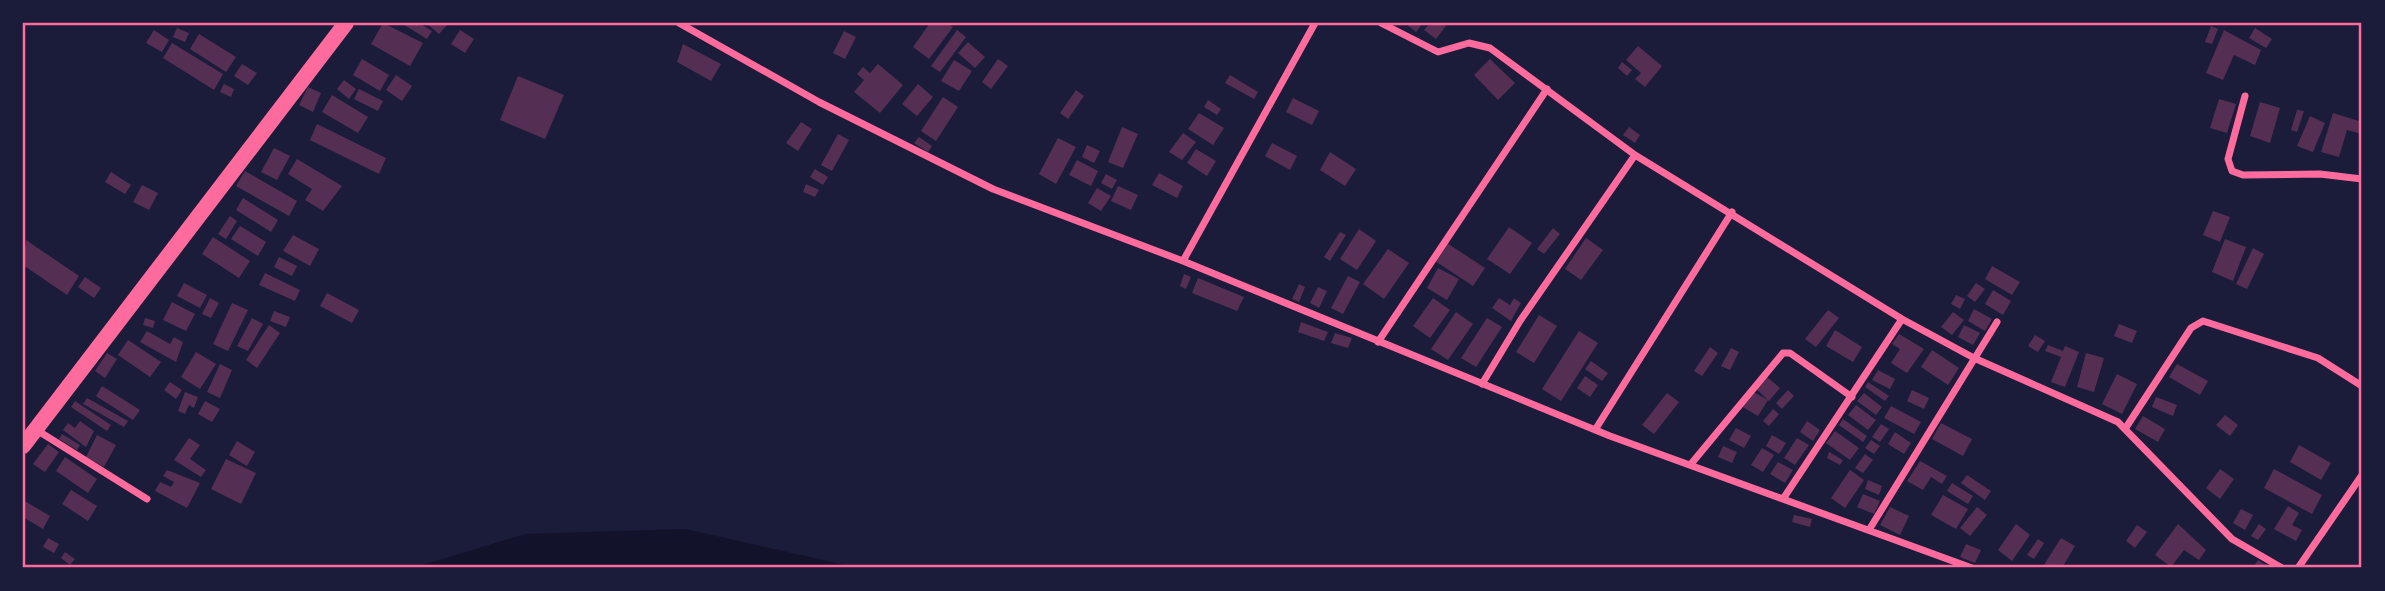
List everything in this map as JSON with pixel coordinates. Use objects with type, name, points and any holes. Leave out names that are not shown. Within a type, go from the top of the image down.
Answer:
[{"type":"main road","points":[[23,446],[346,23]]},
{"type":"street","points":[[679,23],[819,103],[993,189],[1183,261],[1595,430],[1972,568]]},
{"type":"street","points":[[1183,261],[1315,23]]},
{"type":"street","points":[[1381,23],[1438,52],[1479,43],[1508,60],[1635,155],[1902,318],[1974,358],[2102,412],[2125,429],[2232,539],[2282,568]]},
{"type":"street","points":[[1378,342],[1547,89]]},
{"type":"street","points":[[2245,96],[2228,159],[2232,171],[2243,175],[2320,174],[2362,179]]},
{"type":"street","points":[[1482,384],[1520,321],[1635,155]]},
{"type":"street","points":[[1595,430],[1732,212]]},
{"type":"street","points":[[1783,499],[1902,318]]},
{"type":"street","points":[[2125,429],[2191,328],[2203,321],[2318,358],[2362,386]]},
{"type":"street","points":[[1869,530],[1997,322]]},
{"type":"street","points":[[1691,464],[1740,401],[1783,353],[1790,353],[1852,397]]},
{"type":"street","points":[[35,429],[147,499]]},
{"type":"street","points":[[2298,568],[2362,475]]},
{"type":"shaded area","points":[[685,529],[858,568],[413,568],[525,534]]},
{"type":"building","points":[[383,23],[423,43],[410,66],[371,44]]},
{"type":"building","points":[[401,23],[419,23],[432,31],[427,39]]},
{"type":"building","points":[[426,23],[449,23],[439,34]]},
{"type":"building","points":[[930,23],[947,23],[953,27],[929,59],[913,47]]},
{"type":"building","points":[[1405,23],[1423,23],[1416,32]]},
{"type":"building","points":[[1430,23],[1448,23],[1436,39],[1424,30]]},
{"type":"building","points":[[2211,26],[2218,29],[2212,44],[2205,42]]},
{"type":"building","points":[[177,28],[189,33],[185,42],[173,37]]},
{"type":"building","points":[[2255,28],[2272,39],[2266,48],[2249,38]]},
{"type":"building","points":[[154,30],[169,40],[162,52],[146,43]]},
{"type":"building","points":[[460,30],[474,39],[465,53],[451,44]]},
{"type":"building","points":[[957,30],[966,37],[940,72],[931,66]]},
{"type":"building","points":[[2224,30],[2261,50],[2255,65],[2234,55],[2223,80],[2206,73]]},
{"type":"building","points":[[844,31],[856,37],[845,59],[833,53]]},
{"type":"building","points":[[199,34],[236,57],[226,72],[190,49]]},
{"type":"building","points":[[968,42],[985,57],[975,68],[958,53]]},
{"type":"building","points":[[172,43],[223,74],[214,90],[163,58]]},
{"type":"building","points":[[683,44],[721,64],[711,81],[677,62]]},
{"type":"building","points":[[1638,46],[1662,66],[1645,87],[1635,79],[1641,73],[1626,60]]},
{"type":"building","points":[[362,59],[389,75],[380,91],[353,75]]},
{"type":"building","points":[[998,59],[1008,66],[991,89],[982,82]]},
{"type":"building","points":[[1490,59],[1515,83],[1498,100],[1474,75]]},
{"type":"building","points":[[954,60],[972,71],[959,91],[941,81]]},
{"type":"building","points":[[1622,62],[1632,70],[1627,76],[1618,68]]},
{"type":"building","points":[[242,64],[257,73],[248,85],[234,76]]},
{"type":"building","points":[[878,64],[903,85],[880,113],[854,92],[864,80],[857,74],[863,67],[870,73]]},
{"type":"building","points":[[396,75],[412,86],[402,101],[386,90]]},
{"type":"building","points":[[1230,75],[1258,92],[1254,99],[1225,83]]},
{"type":"building","points":[[518,76],[564,95],[545,139],[500,120]]},
{"type":"building","points":[[344,80],[356,89],[349,99],[337,89]]},
{"type":"building","points":[[224,84],[234,89],[231,97],[220,92]]},
{"type":"building","points":[[918,84],[933,97],[917,116],[902,104]]},
{"type":"building","points":[[308,87],[321,93],[313,112],[299,105]]},
{"type":"building","points":[[359,89],[383,101],[378,111],[354,99]]},
{"type":"building","points":[[1076,90],[1084,96],[1068,119],[1060,113]]},
{"type":"building","points":[[332,95],[368,117],[358,133],[322,112]]},
{"type":"building","points":[[943,97],[958,107],[936,141],[921,131]]},
{"type":"building","points":[[1293,98],[1319,111],[1312,125],[1286,112]]},
{"type":"building","points":[[2219,99],[2236,104],[2227,133],[2210,128]]},
{"type":"building","points":[[1208,100],[1221,109],[1217,115],[1204,107]]},
{"type":"building","points":[[2260,102],[2280,108],[2270,143],[2250,136]]},
{"type":"building","points":[[2297,110],[2304,111],[2297,132],[2291,130]]},
{"type":"building","points":[[1199,113],[1224,128],[1213,145],[1188,129]]},
{"type":"building","points":[[2333,113],[2362,122],[2362,134],[2347,130],[2339,157],[2321,152]]},
{"type":"building","points":[[2310,116],[2325,123],[2313,152],[2297,146]]},
{"type":"building","points":[[801,122],[812,129],[798,151],[786,143]]},
{"type":"building","points":[[317,124],[386,158],[379,174],[310,140]]},
{"type":"building","points":[[1122,127],[1138,134],[1123,168],[1108,162]]},
{"type":"building","points":[[1629,127],[1640,135],[1635,143],[1623,135]]},
{"type":"building","points":[[1183,133],[1196,142],[1182,160],[1169,152]]},
{"type":"building","points":[[838,134],[849,140],[832,171],[821,165]]},
{"type":"building","points":[[919,137],[932,146],[928,152],[914,143]]},
{"type":"building","points":[[1058,138],[1076,147],[1056,184],[1039,174]]},
{"type":"building","points":[[1272,143],[1297,156],[1290,170],[1265,156]]},
{"type":"building","points":[[1087,145],[1100,151],[1094,163],[1082,157]]},
{"type":"building","points":[[274,148],[290,156],[277,180],[261,172]]},
{"type":"building","points":[[1196,149],[1216,161],[1207,176],[1187,163]]},
{"type":"building","points":[[1330,152],[1356,169],[1345,186],[1320,170]]},
{"type":"building","points":[[297,159],[342,186],[323,211],[305,200],[312,189],[288,174]]},
{"type":"building","points":[[1077,160],[1098,171],[1091,186],[1069,175]]},
{"type":"building","points":[[815,169],[828,177],[823,185],[810,177]]},
{"type":"building","points":[[245,171],[297,201],[289,216],[236,186]]},
{"type":"building","points":[[111,172],[131,185],[125,194],[105,182]]},
{"type":"building","points":[[1159,173],[1183,186],[1177,198],[1152,185]]},
{"type":"building","points":[[1106,174],[1117,180],[1112,189],[1101,183]]},
{"type":"building","points":[[806,184],[819,190],[815,197],[803,192]]},
{"type":"building","points":[[142,185],[158,193],[149,210],[133,202]]},
{"type":"building","points":[[1118,186],[1138,195],[1131,210],[1111,201]]},
{"type":"building","points":[[1097,188],[1111,196],[1101,211],[1088,203]]},
{"type":"building","points":[[243,198],[278,220],[271,232],[236,210]]},
{"type":"building","points":[[2213,211],[2230,217],[2220,242],[2203,235]]},
{"type":"building","points":[[230,216],[237,221],[226,239],[218,234]]},
{"type":"building","points":[[240,226],[266,242],[258,256],[231,239]]},
{"type":"building","points":[[1509,227],[1532,243],[1510,274],[1487,259]]},
{"type":"building","points":[[1553,228],[1560,234],[1544,254],[1537,249]]},
{"type":"building","points":[[1359,229],[1376,241],[1357,270],[1340,259]]},
{"type":"building","points":[[1340,232],[1346,235],[1330,261],[1324,257]]},
{"type":"building","points":[[293,235],[319,249],[310,266],[283,251]]},
{"type":"building","points":[[213,237],[250,261],[239,278],[202,254]]},
{"type":"building","points":[[1586,238],[1603,250],[1581,280],[1565,269]]},
{"type":"building","points":[[2225,239],[2246,247],[2233,281],[2212,272]]},
{"type":"building","points":[[26,240],[79,276],[67,295],[23,265]]},
{"type":"building","points":[[1447,243],[1485,268],[1473,286],[1435,261]]},
{"type":"building","points":[[2253,248],[2264,254],[2247,289],[2236,284]]},
{"type":"building","points":[[1388,249],[1409,263],[1384,299],[1363,284]]},
{"type":"building","points":[[279,257],[297,266],[292,276],[274,267]]},
{"type":"building","points":[[1992,266],[2020,282],[2012,295],[1985,279]]},
{"type":"building","points":[[1438,268],[1459,279],[1447,300],[1427,288]]},
{"type":"building","points":[[265,273],[300,290],[295,301],[259,285]]},
{"type":"building","points":[[1184,274],[1191,277],[1186,289],[1180,286]]},
{"type":"building","points":[[1348,276],[1360,282],[1343,314],[1331,308]]},
{"type":"building","points":[[85,277],[101,288],[94,298],[78,287]]},
{"type":"building","points":[[1198,278],[1244,297],[1237,311],[1192,293]]},
{"type":"building","points":[[184,283],[207,295],[200,308],[177,296]]},
{"type":"building","points":[[1976,283],[1985,289],[1975,302],[1967,296]]},
{"type":"building","points":[[1299,284],[1305,287],[1299,302],[1292,299]]},
{"type":"building","points":[[1318,287],[1327,291],[1319,308],[1310,303]]},
{"type":"building","points":[[1993,290],[2011,301],[2003,315],[1985,304]]},
{"type":"building","points":[[327,293],[359,310],[352,323],[320,306]]},
{"type":"building","points":[[1956,295],[1965,299],[1960,309],[1951,304]]},
{"type":"building","points":[[210,298],[219,303],[211,318],[202,314]]},
{"type":"building","points":[[1433,298],[1450,310],[1430,338],[1413,326]]},
{"type":"building","points":[[1499,298],[1510,305],[1514,298],[1521,303],[1511,321],[1492,308]]},
{"type":"building","points":[[172,302],[195,314],[186,331],[163,320]]},
{"type":"building","points":[[232,303],[248,310],[228,351],[213,344]]},
{"type":"building","points":[[1974,309],[1992,319],[1985,331],[1968,321]]},
{"type":"building","points":[[1828,310],[1839,318],[1816,347],[1805,339]]},
{"type":"building","points":[[274,311],[290,317],[286,327],[270,321]]},
{"type":"building","points":[[1456,312],[1473,324],[1448,360],[1431,349]]},
{"type":"building","points":[[1953,312],[1964,320],[1952,335],[1941,327]]},
{"type":"building","points":[[1539,315],[1557,326],[1534,363],[1516,352]]},
{"type":"building","points":[[145,318],[155,321],[153,328],[143,325]]},
{"type":"building","points":[[252,318],[263,324],[248,351],[237,346]]},
{"type":"building","points":[[1487,318],[1502,327],[1476,367],[1461,358]]},
{"type":"building","points":[[1301,322],[1328,332],[1324,341],[1298,332]]},
{"type":"building","points":[[2119,324],[2137,331],[2132,343],[2114,336]]},
{"type":"building","points":[[269,325],[280,333],[257,368],[246,360]]},
{"type":"building","points":[[1964,325],[1980,333],[1973,345],[1958,337]]},
{"type":"building","points":[[1835,330],[1862,347],[1853,362],[1826,346]]},
{"type":"building","points":[[147,331],[170,344],[174,337],[183,342],[176,362],[140,342]]},
{"type":"building","points":[[1579,331],[1598,343],[1561,401],[1542,389]]},
{"type":"building","points":[[1335,333],[1352,338],[1348,348],[1331,343]]},
{"type":"building","points":[[1899,334],[1924,349],[1907,373],[1891,363],[1900,349],[1892,344]]},
{"type":"building","points":[[2035,335],[2045,341],[2038,352],[2028,346]]},
{"type":"building","points":[[128,340],[161,362],[150,377],[118,355]]},
{"type":"building","points":[[2048,345],[2063,351],[2065,346],[2079,352],[2065,387],[2051,382],[2061,357],[2045,351]]},
{"type":"building","points":[[1710,347],[1718,353],[1702,376],[1694,371]]},
{"type":"building","points":[[1731,348],[1739,352],[1730,370],[1721,366]]},
{"type":"building","points":[[1932,350],[1959,368],[1948,385],[1921,367]]},
{"type":"building","points":[[196,352],[216,364],[200,389],[181,377]]},
{"type":"building","points":[[107,353],[117,359],[105,378],[95,371]]},
{"type":"building","points":[[2086,353],[2104,358],[2094,392],[2077,387]]},
{"type":"building","points":[[1591,361],[1608,373],[1602,381],[1585,369]]},
{"type":"building","points":[[220,364],[232,370],[220,398],[207,392]]},
{"type":"building","points":[[2177,364],[2208,381],[2200,395],[2169,377]]},
{"type":"building","points":[[1878,370],[1895,379],[1890,389],[1872,380]]},
{"type":"building","points":[[2117,374],[2137,384],[2122,414],[2102,404]]},
{"type":"building","points":[[1585,376],[1598,385],[1590,397],[1577,388]]},
{"type":"building","points":[[1766,376],[1780,388],[1769,401],[1755,388]]},
{"type":"building","points":[[170,382],[182,390],[176,399],[164,390]]},
{"type":"building","points":[[1868,382],[1889,396],[1885,401],[1865,387]]},
{"type":"building","points":[[102,386],[140,410],[133,420],[96,396]]},
{"type":"building","points":[[1750,390],[1768,400],[1758,416],[1741,406]]},
{"type":"building","points":[[1788,390],[1794,396],[1782,409],[1776,403]]},
{"type":"building","points":[[1912,390],[1929,398],[1924,409],[1907,401]]},
{"type":"building","points":[[185,392],[198,397],[194,408],[189,405],[185,414],[178,411]]},
{"type":"building","points":[[1667,393],[1679,402],[1654,434],[1642,425]]},
{"type":"building","points":[[1864,393],[1882,407],[1876,415],[1857,401]]},
{"type":"building","points":[[2156,397],[2177,405],[2173,416],[2152,407]]},
{"type":"building","points":[[87,398],[128,421],[124,427],[83,404]]},
{"type":"building","points":[[75,401],[111,425],[107,431],[71,407]]},
{"type":"building","points":[[205,401],[220,409],[212,422],[198,414]]},
{"type":"building","points":[[1856,405],[1876,420],[1868,430],[1848,415]]},
{"type":"building","points":[[1891,406],[1921,422],[1914,434],[1884,418]]},
{"type":"building","points":[[1773,409],[1779,414],[1769,426],[1763,421]]},
{"type":"building","points":[[2225,415],[2238,425],[2230,436],[2216,425]]},
{"type":"building","points":[[2143,416],[2165,429],[2158,442],[2135,429]]},
{"type":"building","points":[[1843,419],[1867,436],[1863,442],[1839,425]]},
{"type":"building","points":[[80,421],[94,431],[86,447],[63,430],[68,423],[75,428]]},
{"type":"building","points":[[1807,421],[1820,430],[1813,441],[1800,432]]},
{"type":"building","points":[[1941,423],[1972,439],[1963,456],[1932,439]]},
{"type":"building","points":[[1881,424],[1889,429],[1880,442],[1872,437]]},
{"type":"building","points":[[1736,428],[1751,436],[1744,448],[1729,440]]},
{"type":"building","points":[[1835,431],[1859,448],[1850,460],[1826,443]]},
{"type":"building","points":[[1895,432],[1911,443],[1904,454],[1888,444]]},
{"type":"building","points":[[62,434],[80,445],[77,450],[59,439]]},
{"type":"building","points":[[97,435],[116,445],[104,467],[86,457]]},
{"type":"building","points":[[1772,435],[1786,443],[1779,454],[1766,446]]},
{"type":"building","points":[[189,438],[200,445],[190,459],[206,470],[201,477],[174,460]]},
{"type":"building","points":[[1797,438],[1809,445],[1795,465],[1784,458]]},
{"type":"building","points":[[1871,440],[1880,446],[1874,454],[1865,448]]},
{"type":"building","points":[[237,441],[255,452],[247,466],[229,455]]},
{"type":"building","points":[[48,444],[59,452],[45,472],[33,464]]},
{"type":"building","points":[[2299,445],[2331,463],[2321,480],[2290,462]]},
{"type":"building","points":[[1723,446],[1737,452],[1732,463],[1718,457]]},
{"type":"building","points":[[1762,448],[1774,455],[1763,472],[1751,465]]},
{"type":"building","points":[[1829,452],[1843,460],[1840,465],[1827,458]]},
{"type":"building","points":[[1865,454],[1873,460],[1863,473],[1855,468]]},
{"type":"building","points":[[65,457],[97,479],[88,493],[56,471]]},
{"type":"building","points":[[226,459],[256,473],[241,504],[211,489]]},
{"type":"building","points":[[1920,461],[1947,476],[1942,484],[1931,477],[1923,490],[1907,481]]},
{"type":"building","points":[[1778,462],[1793,470],[1785,483],[1770,474]]},
{"type":"building","points":[[2220,469],[2234,479],[2220,499],[2206,488]]},
{"type":"building","points":[[2274,469],[2322,495],[2312,514],[2264,488]]},
{"type":"building","points":[[167,470],[200,483],[187,508],[155,491],[160,482],[171,487],[174,482],[163,476]]},
{"type":"building","points":[[1850,470],[1864,480],[1845,508],[1831,498]]},
{"type":"building","points":[[1967,475],[1991,491],[1985,500],[1961,483]]},
{"type":"building","points":[[1868,480],[1882,486],[1879,495],[1865,489]]},
{"type":"building","points":[[1952,483],[1973,496],[1968,504],[1947,491]]},
{"type":"building","points":[[71,490],[97,506],[88,521],[62,504]]},
{"type":"building","points":[[1863,494],[1880,501],[1874,514],[1857,507]]},
{"type":"building","points":[[1943,495],[1968,509],[1956,529],[1931,515]]},
{"type":"building","points":[[23,500],[50,516],[43,529],[23,517]]},
{"type":"building","points":[[2288,506],[2299,513],[2292,525],[2302,530],[2296,541],[2274,529]]},
{"type":"building","points":[[1890,507],[1909,516],[1900,535],[1880,525]]},
{"type":"building","points":[[1977,507],[1987,515],[1970,536],[1960,528]]},
{"type":"building","points":[[2241,509],[2253,515],[2245,530],[2233,523]]},
{"type":"building","points":[[1794,515],[1812,519],[1810,527],[1792,522]]},
{"type":"building","points":[[2016,524],[2030,535],[2012,561],[1998,550]]},
{"type":"building","points":[[2178,524],[2206,550],[2199,560],[2184,550],[2171,567],[2155,555]]},
{"type":"building","points":[[2259,524],[2266,529],[2258,540],[2251,536]]},
{"type":"building","points":[[2137,525],[2147,532],[2135,548],[2126,541]]},
{"type":"building","points":[[48,538],[59,544],[54,553],[43,547]]},
{"type":"building","points":[[2061,538],[2075,546],[2062,568],[2042,568]]},
{"type":"building","points":[[2038,539],[2044,543],[2034,559],[2027,555]]},
{"type":"building","points":[[1966,544],[1981,550],[1975,563],[1960,557]]},
{"type":"building","points":[[65,552],[75,559],[70,565],[61,558]]},
{"type":"building","points":[[2258,560],[2271,568],[2253,568]]}]
